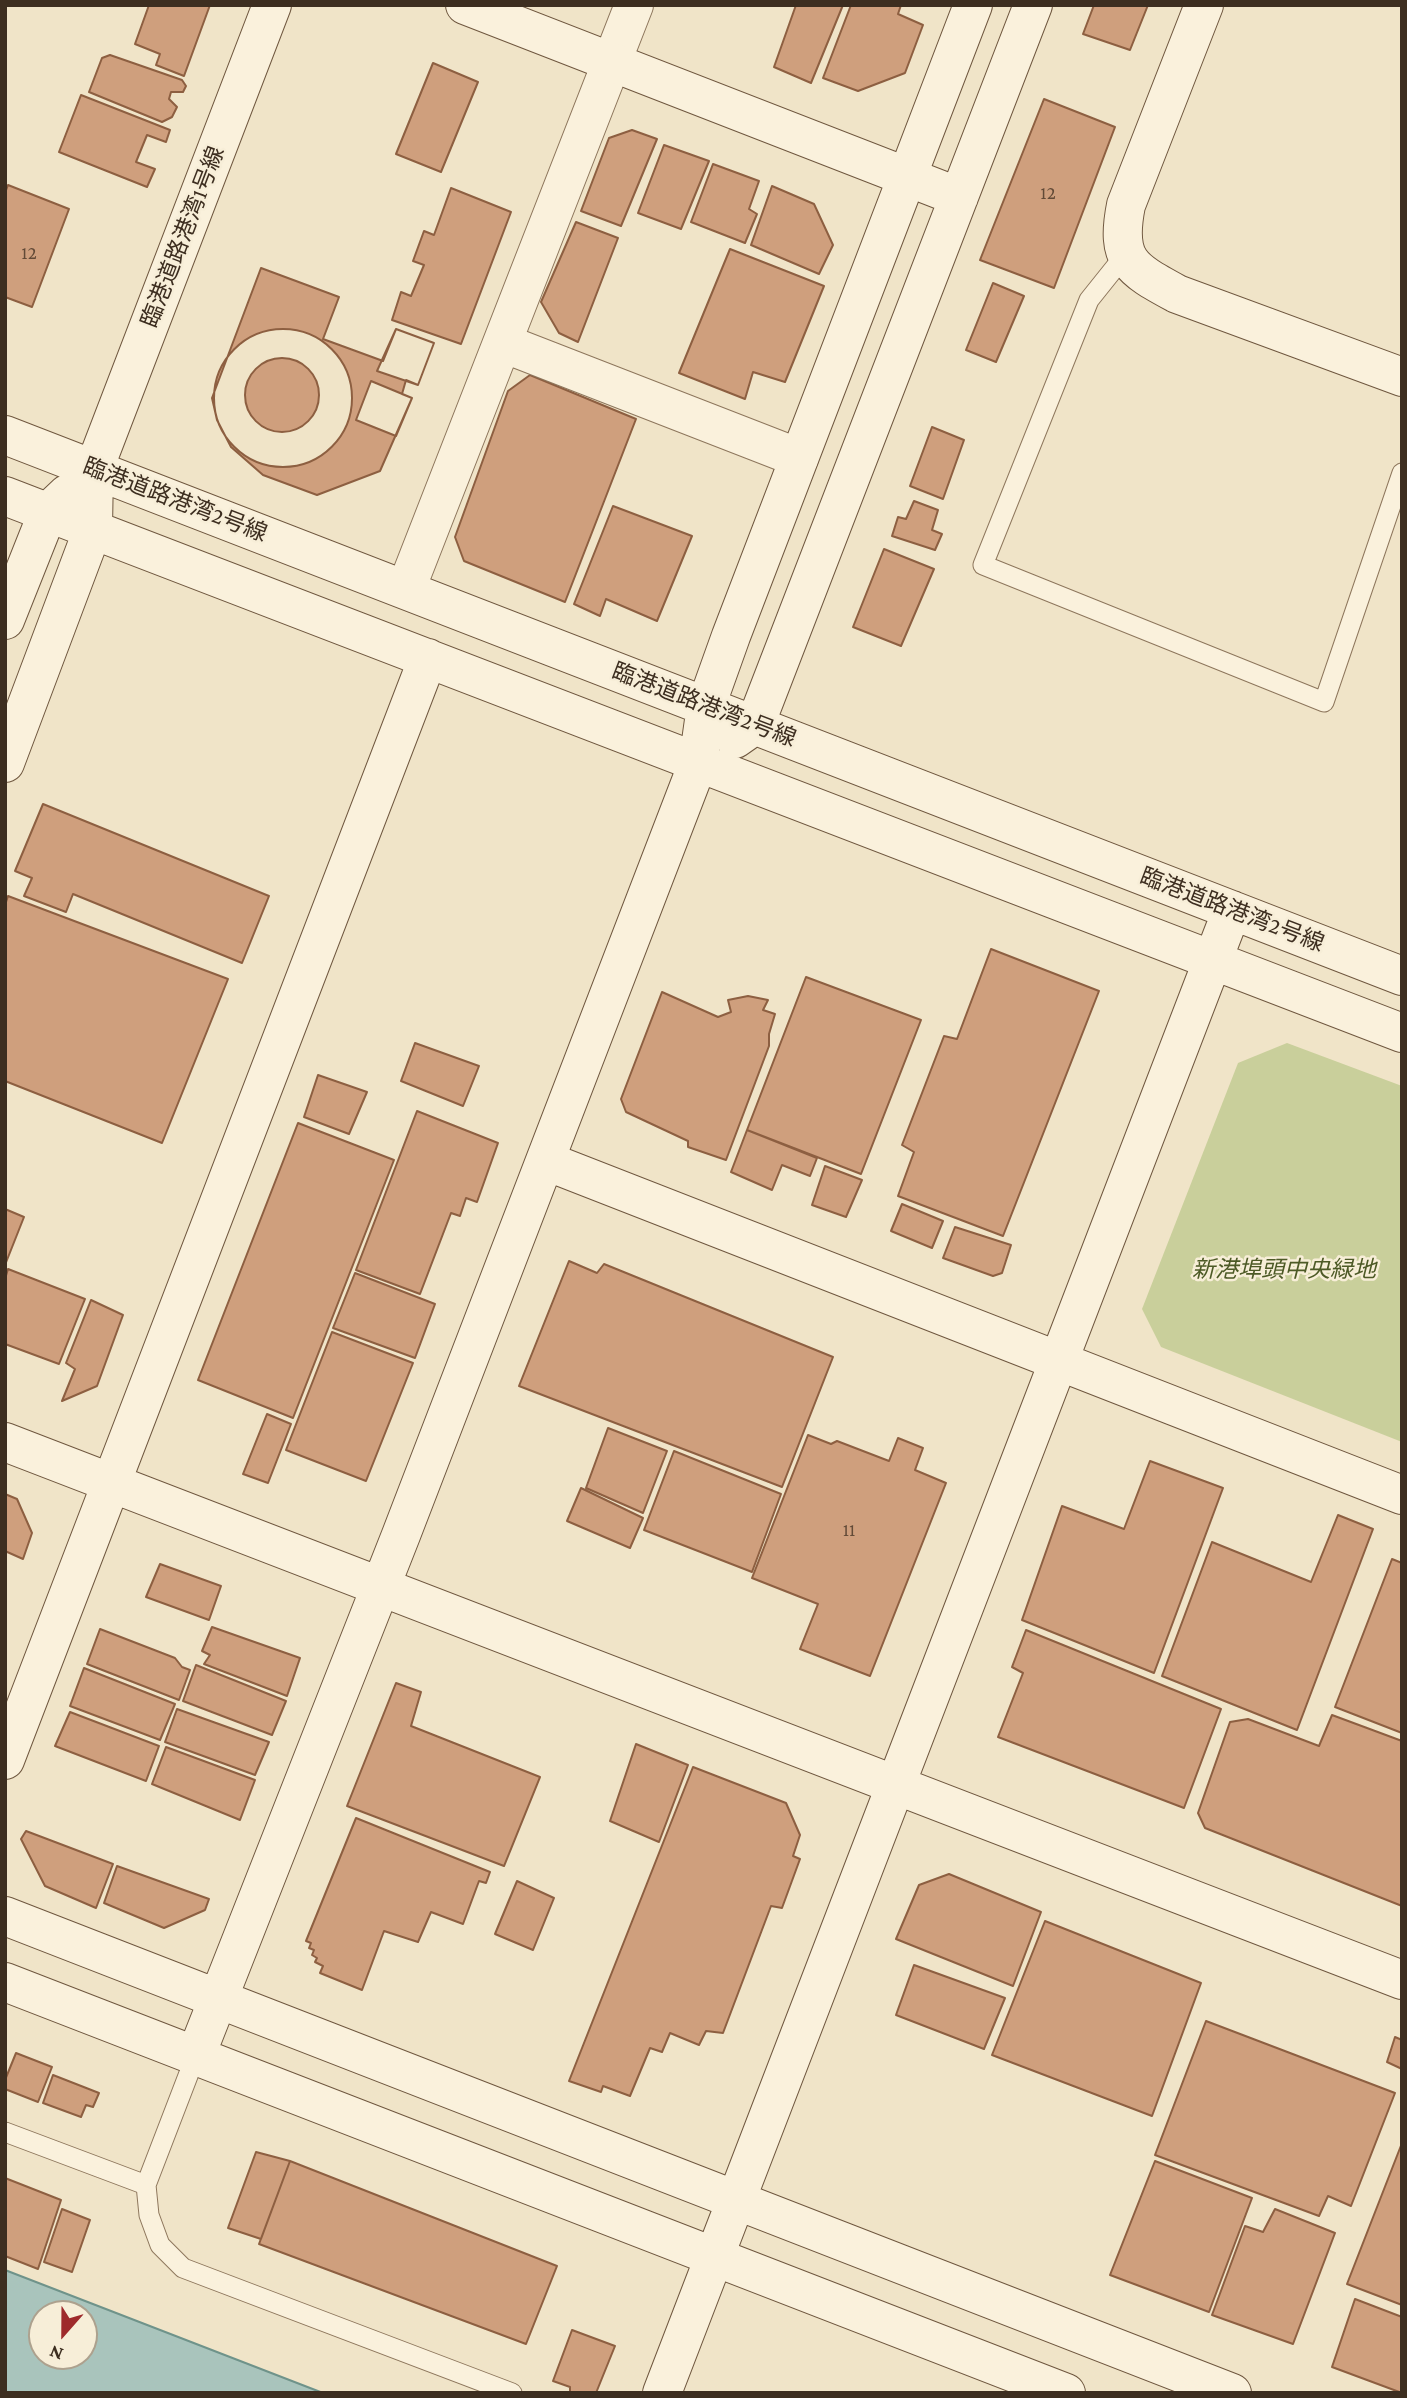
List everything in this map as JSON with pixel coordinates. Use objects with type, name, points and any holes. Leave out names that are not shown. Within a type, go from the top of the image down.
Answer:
[{"type":"street","name":"臨港道路港湾1号線","points":[[5,763],[93,529],[94,469],[272,5]]},
{"type":"street","points":[[465,5],[959,197]]},
{"type":"street","points":[[407,589],[634,5]]},
{"type":"street","points":[[196,2055],[381,1586],[698,763],[706,706],[973,5]]},
{"type":"street","points":[[698,763],[755,725],[1033,5]]},
{"type":"street","points":[[1204,5],[1126,205],[1121,230],[1125,255],[1146,277],[1177,294],[1402,377]]},
{"type":"street","points":[[503,344],[799,458]]},
{"type":"street","name":"臨港道路港湾2号線","points":[[5,435],[1402,976]]},
{"type":"street","name":"臨港道路港湾1号線","points":[[5,620],[48,512],[94,469]]},
{"type":"street","points":[[5,496],[1402,1033]]},
{"type":"street","points":[[5,1760],[428,658]]},
{"type":"street","points":[[662,2393],[1232,910]]},
{"type":"street","points":[[545,1161],[1402,1494]]},
{"type":"street","points":[[5,1442],[1402,1980]]},
{"type":"street","points":[[5,1916],[1232,2393]]},
{"type":"street","points":[[5,1982],[1066,2393]]},
{"type":"lane","points":[[1125,255],[1088,300],[983,565],[1324,702],[1402,473]]},
{"type":"lane","points":[[196,2055],[146,2185],[149,2215],[160,2245],[183,2268],[512,2393]]},
{"type":"lane","points":[[5,2132],[146,2185]]},
{"type":"green space","name":"新港埠頭中央緑地","points":[[1287,1043],[1402,1086],[1402,1442],[1161,1347],[1142,1309],[1238,1063]]},
{"type":"water","points":[[5,2270],[83,2300],[28,2300],[28,2370],[98,2370],[98,2306],[323,2393],[5,2393]]},
{"type":"building","points":[[149,5],[210,5],[184,76],[156,65],[160,54],[135,44]]},
{"type":"building","points":[[796,5],[843,5],[811,83],[774,67]]},
{"type":"building","points":[[851,5],[901,5],[898,14],[923,25],[905,73],[858,91],[823,78]]},
{"type":"building","points":[[1094,5],[1148,5],[1130,50],[1083,34]]},
{"type":"building","points":[[110,55],[182,80],[186,86],[183,92],[171,92],[169,99],[177,107],[172,117],[162,122],[89,92],[102,58]]},
{"type":"building","points":[[433,63],[478,82],[441,172],[396,154]]},
{"type":"building","points":[[81,95],[170,130],[166,142],[147,135],[136,162],[155,169],[147,187],[59,152]]},
{"type":"building","points":[[1044,99],[1115,127],[1054,288],[980,260]]},
{"type":"building","points":[[632,130],[657,139],[621,226],[581,211],[609,138]]},
{"type":"building","points":[[664,145],[709,161],[681,229],[638,213]]},
{"type":"building","points":[[713,164],[759,181],[749,209],[757,214],[745,243],[691,222]]},
{"type":"building","points":[[8,185],[69,209],[32,307],[5,297],[5,193]]},
{"type":"building","points":[[772,186],[814,204],[833,245],[819,274],[751,245]]},
{"type":"building","points":[[451,188],[511,212],[461,344],[392,320],[401,292],[411,296],[424,265],[413,261],[424,231],[434,235]]},
{"type":"building","points":[[576,222],[618,238],[578,342],[559,333],[541,302]]},
{"type":"building","points":[[730,249],[824,286],[785,382],[753,372],[745,399],[679,373]]},
{"type":"building","points":[[261,268],[339,297],[323,339],[383,361],[396,329],[434,343],[418,385],[406,380],[402,394],[412,398],[380,471],[317,495],[263,475],[231,447],[217,420],[212,398]]},
{"type":"building","points":[[993,283],[1024,296],[996,362],[966,350]]},
{"type":"building","points":[[283,329],[309,334],[332,349],[347,372],[352,398],[347,424],[332,447],[309,462],[283,467],[257,462],[234,447],[219,424],[214,398],[219,372],[234,349],[257,334]]},
{"type":"building","points":[[396,329],[434,343],[418,385],[377,371]]},
{"type":"building","points":[[282,358],[303,364],[313,374],[319,395],[313,416],[303,426],[282,432],[261,426],[251,416],[245,395],[251,374],[261,364]]},
{"type":"building","points":[[530,375],[636,419],[565,602],[464,561],[455,537],[508,391]]},
{"type":"building","points":[[371,381],[412,398],[396,436],[356,420]]},
{"type":"building","points":[[932,427],[964,440],[943,499],[910,486]]},
{"type":"building","points":[[914,501],[938,510],[932,530],[942,534],[935,550],[892,536],[898,517],[906,519]]},
{"type":"building","points":[[613,506],[692,536],[657,621],[606,599],[600,616],[574,604]]},
{"type":"building","points":[[884,549],[934,569],[901,646],[853,627]]},
{"type":"building","points":[[43,804],[269,896],[242,963],[73,894],[66,912],[24,896],[32,878],[15,871]]},
{"type":"building","points":[[8,896],[228,979],[162,1143],[5,1081],[5,905]]},
{"type":"building","points":[[991,949],[1099,991],[1003,1236],[898,1196],[914,1152],[902,1145],[944,1036],[957,1039]]},
{"type":"building","points":[[806,977],[921,1020],[861,1174],[747,1130]]},
{"type":"building","points":[[662,992],[718,1017],[731,1012],[728,1000],[748,996],[768,1000],[763,1010],[775,1014],[769,1034],[769,1046],[726,1160],[688,1147],[688,1141],[626,1112],[621,1099]]},
{"type":"building","points":[[415,1043],[479,1066],[463,1106],[401,1081]]},
{"type":"building","points":[[318,1075],[367,1092],[349,1134],[304,1117]]},
{"type":"building","points":[[417,1111],[498,1143],[477,1202],[466,1198],[460,1216],[451,1213],[420,1294],[356,1270]]},
{"type":"building","points":[[298,1123],[394,1160],[293,1418],[198,1380]]},
{"type":"building","points":[[747,1130],[817,1158],[810,1176],[782,1165],[772,1190],[731,1172]]},
{"type":"building","points":[[825,1166],[862,1180],[846,1217],[812,1205]]},
{"type":"building","points":[[902,1204],[943,1221],[932,1248],[891,1231]]},
{"type":"building","points":[[5,1209],[24,1217],[5,1265]]},
{"type":"building","points":[[955,1227],[1011,1245],[1002,1273],[993,1276],[943,1258]]},
{"type":"building","points":[[569,1261],[597,1273],[604,1264],[833,1357],[782,1487],[519,1386]]},
{"type":"building","points":[[8,1269],[85,1299],[59,1364],[5,1344],[5,1279]]},
{"type":"building","points":[[355,1273],[435,1304],[415,1358],[333,1328]]},
{"type":"building","points":[[91,1300],[123,1315],[97,1386],[62,1401],[75,1369],[66,1363]]},
{"type":"building","points":[[332,1332],[413,1363],[366,1481],[286,1450]]},
{"type":"building","points":[[267,1414],[291,1424],[268,1483],[243,1474]]},
{"type":"building","points":[[608,1428],[667,1451],[643,1513],[586,1488]]},
{"type":"building","points":[[808,1435],[831,1444],[837,1441],[889,1461],[898,1438],[923,1448],[915,1470],[946,1483],[870,1676],[800,1649],[818,1604],[752,1578]]},
{"type":"building","points":[[674,1451],[781,1494],[752,1572],[644,1530]]},
{"type":"building","points":[[1150,1461],[1223,1488],[1154,1673],[1022,1620],[1062,1506],[1124,1529]]},
{"type":"building","points":[[581,1488],[643,1518],[630,1548],[567,1521]]},
{"type":"building","points":[[5,1494],[17,1499],[32,1533],[23,1559],[5,1551]]},
{"type":"building","points":[[1338,1515],[1373,1529],[1297,1730],[1162,1676],[1212,1542],[1311,1582]]},
{"type":"building","points":[[1392,1559],[1402,1563],[1402,1733],[1335,1707]]},
{"type":"building","points":[[160,1564],[221,1586],[209,1620],[146,1597]]},
{"type":"building","points":[[212,1627],[300,1658],[287,1696],[204,1664],[210,1655],[202,1651]]},
{"type":"building","points":[[100,1629],[175,1658],[182,1667],[190,1670],[179,1700],[87,1664]]},
{"type":"building","points":[[1026,1630],[1221,1709],[1184,1808],[998,1737],[1023,1673],[1012,1667]]},
{"type":"building","points":[[196,1665],[286,1701],[272,1735],[183,1701]]},
{"type":"building","points":[[84,1668],[175,1704],[160,1740],[70,1706]]},
{"type":"building","points":[[396,1683],[421,1692],[411,1726],[540,1777],[504,1866],[347,1806]]},
{"type":"building","points":[[177,1709],[269,1742],[255,1775],[165,1742]]},
{"type":"building","points":[[70,1712],[159,1746],[146,1781],[55,1746]]},
{"type":"building","points":[[1332,1715],[1402,1741],[1402,1906],[1205,1828],[1198,1813],[1230,1722],[1248,1719],[1319,1746]]},
{"type":"building","points":[[636,1744],[688,1765],[659,1842],[610,1821]]},
{"type":"building","points":[[166,1747],[255,1780],[240,1820],[152,1784]]},
{"type":"building","points":[[693,1767],[786,1803],[800,1835],[793,1856],[800,1859],[782,1908],[771,1906],[723,2033],[706,2031],[699,2045],[670,2033],[662,2052],[650,2048],[630,2096],[603,2086],[601,2092],[569,2081]]},
{"type":"building","points":[[356,1818],[490,1872],[486,1883],[479,1881],[463,1924],[431,1912],[418,1942],[384,1931],[362,1990],[320,1973],[323,1966],[315,1962],[317,1958],[312,1955],[314,1950],[309,1948],[311,1943],[306,1941]]},
{"type":"building","points":[[26,1831],[113,1864],[96,1908],[45,1886],[21,1839]]},
{"type":"building","points":[[117,1866],[209,1899],[205,1910],[164,1928],[104,1903]]},
{"type":"building","points":[[949,1874],[1041,1912],[1013,1986],[896,1939],[919,1885]]},
{"type":"building","points":[[517,1881],[554,1898],[533,1950],[495,1934]]},
{"type":"building","points":[[1045,1921],[1201,1983],[1152,2116],[992,2055]]},
{"type":"building","points":[[914,1965],[1005,1998],[984,2049],[896,2015]]},
{"type":"building","points":[[1206,2021],[1395,2093],[1351,2206],[1328,2196],[1319,2216],[1155,2155]]},
{"type":"building","points":[[1395,2037],[1402,2040],[1402,2069],[1387,2062]]},
{"type":"building","points":[[16,2053],[52,2067],[38,2102],[5,2089],[5,2080]]},
{"type":"building","points":[[53,2075],[99,2093],[93,2107],[86,2105],[81,2117],[43,2103]]},
{"type":"building","points":[[1402,2143],[1402,2305],[1347,2284]]},
{"type":"building","points":[[256,2152],[290,2161],[261,2239],[228,2228]]},
{"type":"building","points":[[290,2161],[557,2266],[526,2344],[259,2244]]},
{"type":"building","points":[[1155,2161],[1252,2198],[1209,2312],[1110,2275]]},
{"type":"building","points":[[5,2178],[61,2200],[38,2269],[5,2256]]},
{"type":"building","points":[[62,2209],[90,2220],[72,2272],[44,2262]]},
{"type":"building","points":[[1275,2209],[1335,2233],[1293,2344],[1212,2315],[1245,2226],[1263,2232]]},
{"type":"building","points":[[1355,2299],[1402,2317],[1402,2393],[1332,2367]]},
{"type":"building","points":[[572,2330],[615,2346],[596,2393],[570,2393],[570,2387],[553,2381]]}]
